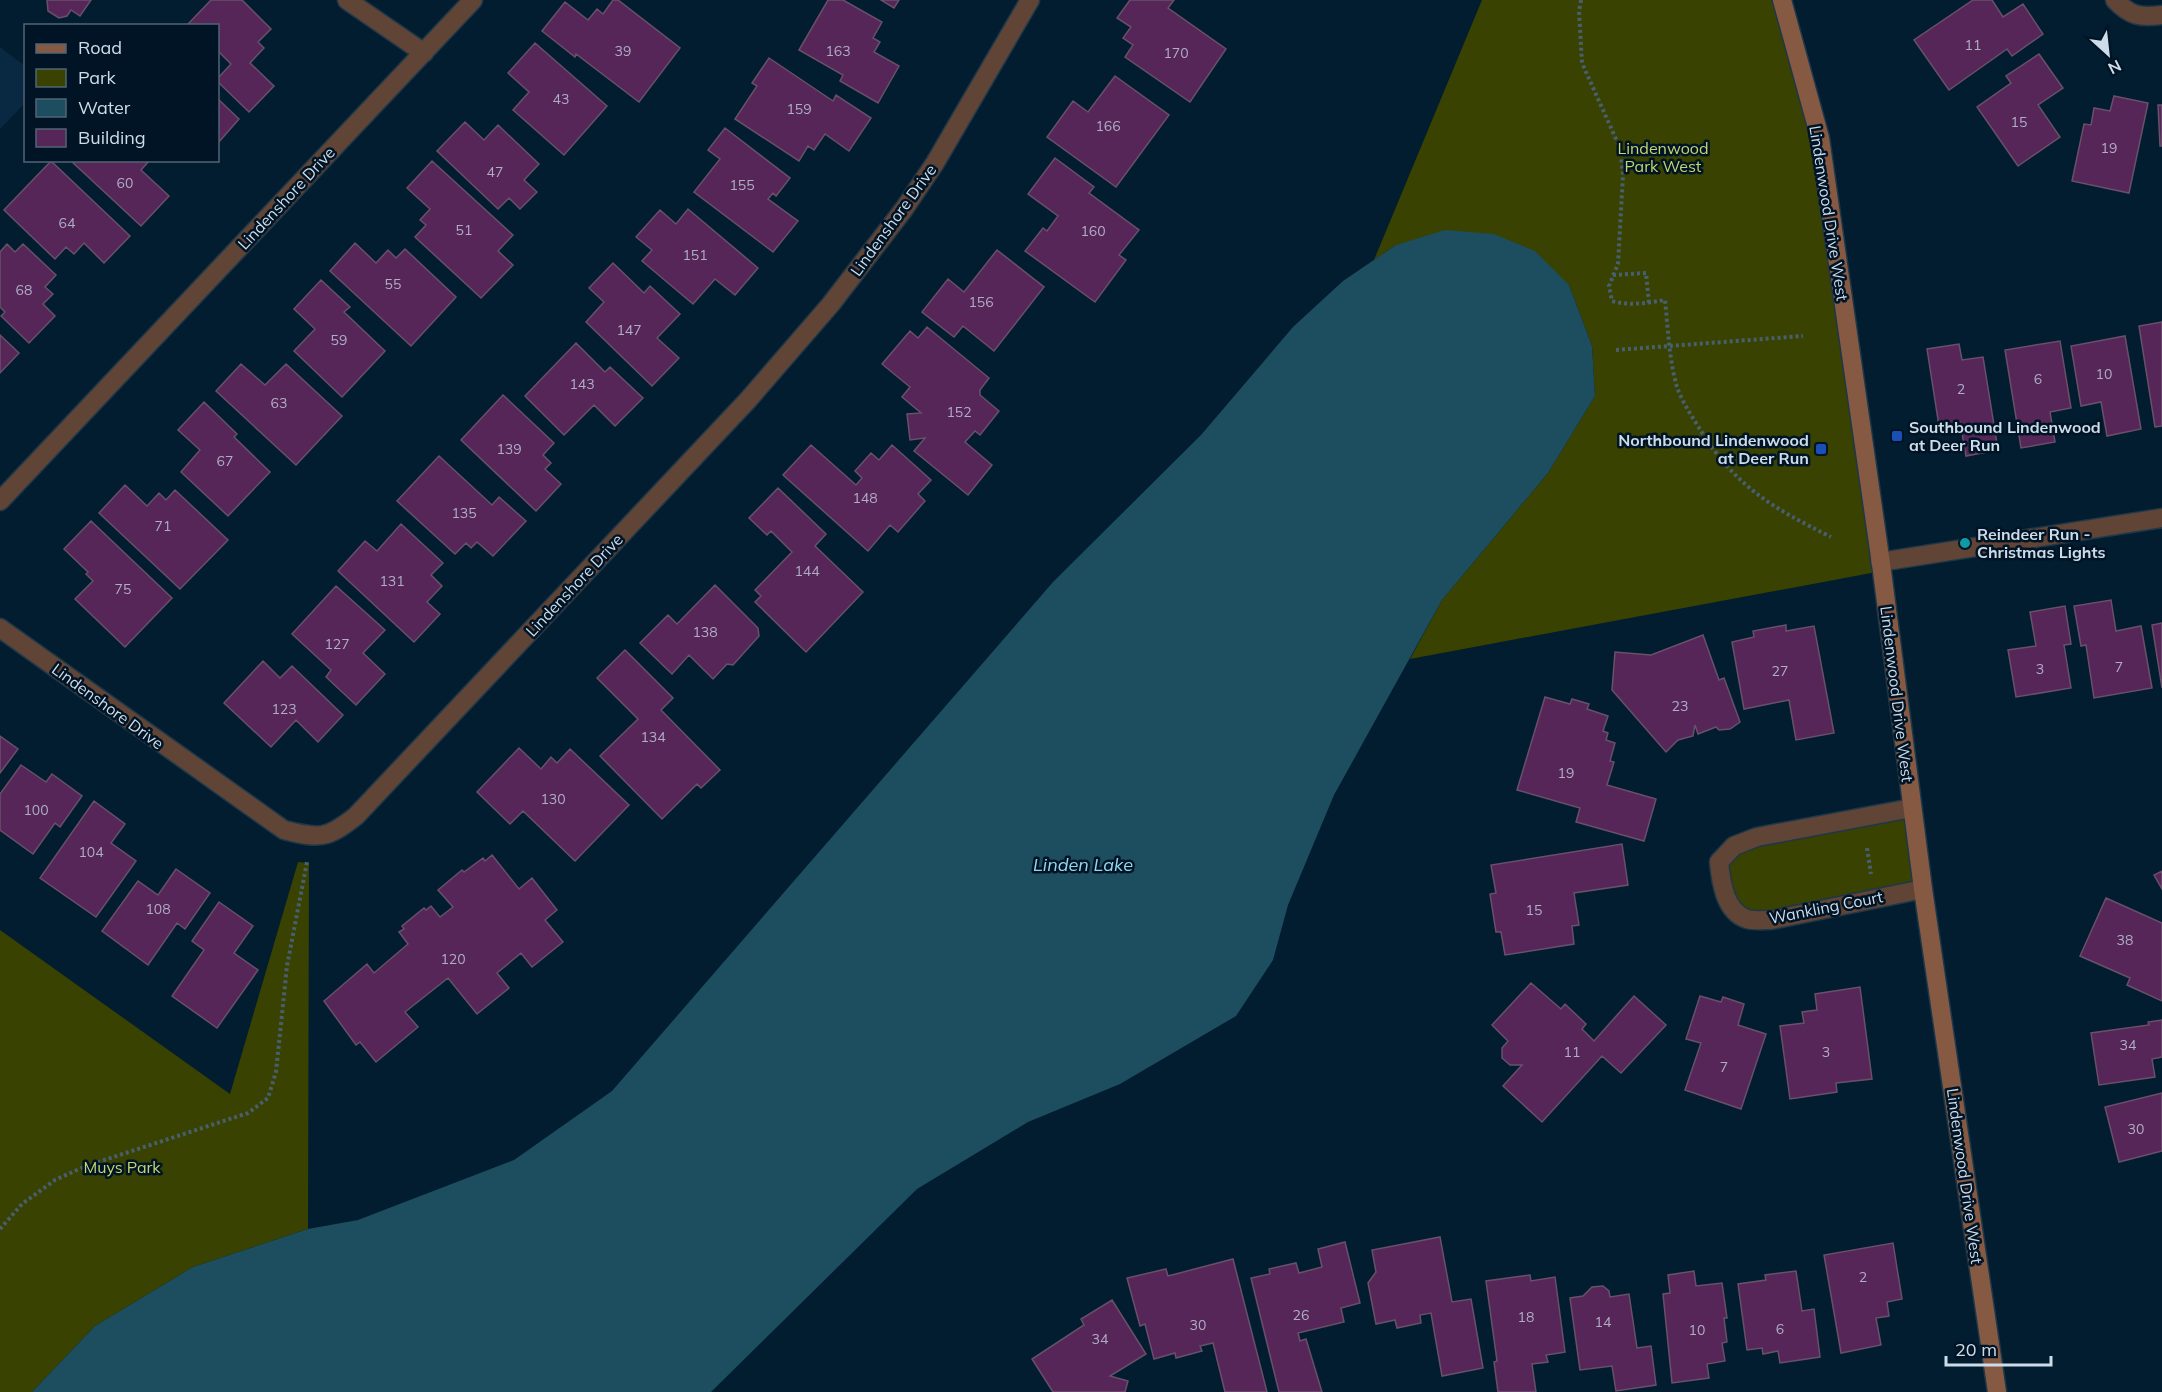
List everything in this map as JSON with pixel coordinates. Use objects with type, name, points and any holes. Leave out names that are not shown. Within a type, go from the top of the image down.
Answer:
[{"type":"street","points":[[348,0],[423,53]]},
{"type":"street","name":"Lindenshore Drive","points":[[0,501],[473,0]]},
{"type":"street","name":"Lindenshore Drive","points":[[0,628],[284,831],[312,837],[336,832],[356,816],[748,400],[824,313],[904,209],[934,163],[1030,0]]},
{"type":"street","name":"Lindenwood Drive West","points":[[1782,0],[1820,138],[1880,562],[1923,889],[1997,1392]]},
{"type":"street","points":[[2115,0],[2125,11],[2143,18],[2162,15]]},
{"type":"street","points":[[1880,562],[2162,518]]},
{"type":"street","name":"Wankling Court","points":[[1912,807],[1756,837],[1734,846],[1719,862],[1721,883],[1729,904],[1747,919],[1771,920],[1923,889]]},
{"type":"path","points":[[1581,0],[1579,11],[1582,63],[1620,148],[1623,175],[1617,264],[1609,286],[1612,301],[1623,304],[1665,300],[1677,387],[1718,457],[1744,486],[1787,515],[1831,537]]},
{"type":"path","points":[[1613,275],[1646,273],[1649,303]]},
{"type":"path","points":[[1616,350],[1803,336]]},
{"type":"path","points":[[0,1229],[22,1204],[55,1180],[86,1167],[248,1113],[268,1098],[276,1072],[287,966],[312,837]]},
{"type":"path","points":[[1867,848],[1872,879]]},
{"type":"shaded area","points":[[0,47],[24,65],[24,104],[0,129]]},
{"type":"green space","name":"Lindenwood Park West","points":[[1482,0],[1782,0],[1820,138],[1882,571],[1410,659],[1442,600],[1548,473],[1595,396],[1592,346],[1569,285],[1396,245],[1374,260]]},
{"type":"green space","points":[[1912,808],[1923,889],[1747,919],[1721,883],[1734,846]]},
{"type":"green space","name":"Muys Park","points":[[298,862],[309,863],[308,1229],[193,1267],[95,1326],[32,1392],[0,1392],[0,930],[230,1094]]},
{"type":"water","name":"Linden Lake","points":[[1445,230],[1494,234],[1535,251],[1569,285],[1592,346],[1595,396],[1548,473],[1442,600],[1334,795],[1288,905],[1273,960],[1236,1016],[1120,1084],[1028,1122],[917,1189],[711,1392],[32,1392],[95,1326],[193,1267],[308,1229],[358,1220],[514,1160],[612,1091],[1053,582],[1201,435],[1293,327],[1343,281],[1396,245]]},
{"type":"building","points":[[47,0],[91,0],[80,16],[71,10],[67,16],[59,18],[48,11]]},
{"type":"building","points":[[211,0],[242,0],[271,29],[258,42],[264,48],[250,63],[274,86],[249,112],[219,83],[219,77],[231,64],[219,52],[219,24],[188,24]]},
{"type":"building","points":[[613,0],[618,0],[680,48],[639,102],[542,31],[565,2],[588,20],[597,9],[603,14]]},
{"type":"building","points":[[828,0],[843,0],[882,22],[873,38],[880,42],[874,52],[899,66],[878,103],[840,81],[843,75],[799,50]]},
{"type":"building","points":[[881,0],[899,0],[894,8]]},
{"type":"building","points":[[1130,0],[1174,0],[1168,8],[1226,49],[1190,102],[1125,57],[1133,45],[1123,38],[1131,27],[1117,18]]},
{"type":"building","points":[[1973,0],[1992,0],[2003,17],[2023,4],[2043,34],[2012,56],[2007,49],[1949,90],[1914,40]]},
{"type":"building","points":[[535,43],[607,106],[564,155],[513,110],[529,92],[508,73]]},
{"type":"building","points":[[2039,54],[2063,88],[2038,105],[2060,137],[2018,166],[1977,107],[2011,83],[2006,76]]},
{"type":"building","points":[[769,58],[833,101],[836,95],[871,118],[849,151],[825,134],[814,150],[808,146],[799,161],[735,119],[757,86],[752,83]]},
{"type":"building","points":[[1115,76],[1169,115],[1116,187],[1047,137],[1073,101],[1088,112]]},
{"type":"building","points":[[2114,96],[2148,103],[2129,193],[2072,181],[2084,124],[2091,125],[2094,108],[2110,111]]},
{"type":"building","points":[[219,100],[239,119],[219,142]]},
{"type":"building","points":[[2158,105],[2162,105],[2162,146],[2160,146]]},
{"type":"building","points":[[465,122],[484,140],[498,125],[539,164],[524,180],[537,192],[520,209],[509,198],[498,209],[437,151]]},
{"type":"building","points":[[725,128],[790,178],[776,196],[773,193],[768,199],[798,221],[773,252],[694,192],[720,159],[708,150]]},
{"type":"building","points":[[1055,158],[1094,187],[1089,193],[1139,230],[1119,255],[1126,260],[1095,302],[1025,251],[1043,228],[1047,231],[1058,216],[1028,194]]},
{"type":"building","points":[[432,161],[513,235],[498,251],[513,265],[481,298],[415,237],[426,225],[420,220],[430,209],[407,188]]},
{"type":"building","points":[[52,162],[130,236],[104,263],[84,243],[74,254],[66,247],[55,259],[4,210]]},
{"type":"building","points":[[72,162],[148,162],[141,170],[169,196],[141,226]]},
{"type":"building","points":[[688,209],[758,268],[735,295],[715,279],[693,304],[642,261],[652,250],[636,237],[660,210],[676,224]]},
{"type":"building","points":[[355,243],[376,263],[388,250],[396,258],[405,249],[456,297],[411,346],[330,271]]},
{"type":"building","points":[[7,244],[15,252],[23,244],[56,275],[45,287],[53,294],[43,304],[55,316],[29,343],[1,316],[5,312],[0,307],[0,252]]},
{"type":"building","points":[[997,250],[1044,287],[994,351],[963,326],[954,337],[922,312],[948,279],[964,292]]},
{"type":"building","points":[[613,263],[644,293],[650,286],[680,314],[657,338],[679,358],[652,386],[586,322],[604,302],[589,288]]},
{"type":"building","points":[[321,280],[350,307],[344,312],[385,351],[342,397],[294,351],[315,329],[294,309]]},
{"type":"building","points":[[2162,322],[2162,426],[2155,427],[2139,326]]},
{"type":"building","points":[[927,327],[989,378],[980,390],[980,395],[999,411],[980,435],[975,431],[965,442],[992,465],[968,495],[914,451],[925,438],[910,440],[907,414],[921,413],[902,397],[910,387],[882,364],[910,331],[918,338]]},
{"type":"building","points":[[0,335],[19,353],[0,373]]},
{"type":"building","points":[[2125,336],[2141,429],[2107,436],[2101,402],[2081,406],[2071,346]]},
{"type":"building","points":[[2060,341],[2071,408],[2050,412],[2055,442],[2021,448],[2005,350]]},
{"type":"building","points":[[576,343],[605,372],[610,367],[643,398],[615,426],[594,405],[564,435],[525,396]]},
{"type":"building","points":[[1959,344],[1962,360],[1983,357],[1998,450],[1966,456],[1960,422],[1939,426],[1927,349]]},
{"type":"building","points":[[241,364],[265,385],[286,364],[342,416],[296,465],[216,391]]},
{"type":"building","points":[[503,395],[554,443],[543,455],[551,463],[545,469],[561,484],[536,511],[461,440]]},
{"type":"building","points":[[204,402],[237,434],[234,437],[270,472],[228,516],[181,472],[200,450],[178,430]]},
{"type":"building","points":[[811,445],[856,485],[862,478],[855,471],[871,453],[879,460],[892,445],[931,480],[918,494],[925,501],[898,532],[890,525],[868,551],[783,475]]},
{"type":"building","points":[[439,456],[492,505],[499,497],[526,521],[493,556],[477,542],[471,548],[466,543],[455,554],[397,501]]},
{"type":"building","points":[[125,485],[147,506],[159,493],[166,500],[175,490],[228,540],[180,589],[99,513]]},
{"type":"building","points":[[778,488],[826,534],[815,546],[863,592],[806,652],[755,602],[761,596],[755,590],[792,552],[771,531],[767,535],[749,518]]},
{"type":"building","points":[[91,521],[172,598],[125,647],[75,599],[93,581],[86,574],[88,572],[64,549]]},
{"type":"building","points":[[401,524],[443,563],[431,575],[442,586],[427,602],[440,614],[414,642],[338,571],[365,541],[377,551]]},
{"type":"building","points":[[715,585],[758,628],[759,636],[733,665],[727,664],[713,679],[689,655],[672,674],[640,643],[668,615],[677,624]]},
{"type":"building","points":[[336,586],[385,630],[363,653],[385,674],[356,705],[326,677],[331,670],[292,634]]},
{"type":"building","points":[[2111,600],[2116,631],[2141,626],[2152,688],[2094,698],[2086,645],[2081,646],[2074,606]]},
{"type":"building","points":[[2065,606],[2071,644],[2064,645],[2071,688],[2016,697],[2008,650],[2036,646],[2030,612]]},
{"type":"building","points":[[2162,623],[2162,688],[2152,625]]},
{"type":"building","points":[[1786,625],[1786,631],[1814,626],[1834,733],[1796,740],[1789,700],[1744,709],[1732,642],[1754,637],[1753,631]]},
{"type":"building","points":[[1703,635],[1719,680],[1724,678],[1740,722],[1730,729],[1719,730],[1716,727],[1698,734],[1695,725],[1693,736],[1678,740],[1666,752],[1612,690],[1615,652],[1651,655]]},
{"type":"building","points":[[625,650],[673,698],[661,710],[720,770],[701,788],[697,784],[662,819],[600,756],[638,719],[597,678]]},
{"type":"building","points":[[263,661],[280,678],[292,666],[343,715],[318,742],[296,720],[271,747],[224,703]]},
{"type":"building","points":[[1545,697],[1570,704],[1572,699],[1589,704],[1587,709],[1608,716],[1603,731],[1608,733],[1606,740],[1615,743],[1610,761],[1614,762],[1607,785],[1656,799],[1644,841],[1576,822],[1580,808],[1517,790]]},
{"type":"building","points":[[0,736],[18,749],[0,773]]},
{"type":"building","points":[[519,748],[541,769],[551,757],[557,763],[570,749],[629,805],[575,861],[523,811],[510,824],[477,792]]},
{"type":"building","points":[[21,765],[46,782],[52,774],[82,796],[60,827],[55,823],[33,854],[0,830],[0,794]]},
{"type":"building","points":[[94,801],[125,824],[111,843],[136,861],[96,917],[40,878]]},
{"type":"building","points":[[1622,844],[1628,885],[1574,893],[1579,925],[1572,926],[1574,944],[1505,955],[1501,932],[1496,932],[1490,894],[1496,893],[1491,865]]},
{"type":"building","points":[[492,855],[519,889],[532,878],[557,910],[545,920],[563,942],[532,967],[521,953],[497,973],[509,988],[477,1014],[448,978],[405,1012],[418,1027],[376,1062],[360,1042],[356,1045],[324,1001],[367,964],[374,973],[408,944],[399,932],[404,929],[402,926],[424,908],[426,910],[431,906],[440,917],[453,907],[438,890],[462,870],[464,872],[483,858],[485,861]]},
{"type":"building","points":[[176,869],[210,893],[185,929],[177,923],[148,965],[102,931],[138,881],[158,895]]},
{"type":"building","points":[[2162,871],[2162,889],[2154,875]]},
{"type":"building","points":[[2106,898],[2162,923],[2162,1001],[2127,985],[2130,978],[2080,956]]},
{"type":"building","points":[[219,902],[253,926],[234,953],[258,970],[217,1028],[172,996],[204,950],[192,941]]},
{"type":"building","points":[[1531,983],[1561,1009],[1565,1004],[1586,1024],[1582,1029],[1594,1041],[1634,996],[1666,1025],[1621,1073],[1602,1056],[1542,1122],[1503,1086],[1522,1065],[1510,1065],[1502,1058],[1502,1048],[1508,1041],[1492,1025]]},
{"type":"building","points":[[1860,987],[1872,1079],[1836,1083],[1837,1092],[1790,1099],[1780,1026],[1804,1023],[1802,1012],[1817,1010],[1815,994]]},
{"type":"building","points":[[1700,996],[1721,1002],[1723,997],[1744,1004],[1738,1025],[1766,1034],[1741,1109],[1685,1090],[1701,1043],[1686,1039]]},
{"type":"building","points":[[2162,1020],[2162,1057],[2152,1059],[2155,1077],[2099,1085],[2091,1033],[2149,1025],[2148,1022]]},
{"type":"building","points":[[2162,1093],[2162,1151],[2119,1162],[2105,1107]]},
{"type":"building","points":[[1440,1237],[1452,1302],[1471,1299],[1483,1368],[1442,1376],[1431,1313],[1420,1315],[1421,1323],[1397,1328],[1395,1320],[1376,1324],[1368,1283],[1376,1272],[1372,1250]]},
{"type":"building","points":[[1345,1242],[1360,1303],[1341,1308],[1344,1322],[1298,1333],[1300,1341],[1306,1339],[1322,1392],[1279,1392],[1251,1278],[1270,1274],[1269,1269],[1296,1263],[1299,1273],[1322,1267],[1318,1249]]},
{"type":"building","points":[[1893,1243],[1902,1299],[1887,1302],[1889,1316],[1876,1318],[1881,1345],[1841,1353],[1824,1255]]},
{"type":"building","points":[[1233,1259],[1267,1392],[1225,1392],[1213,1343],[1200,1346],[1202,1351],[1176,1358],[1175,1353],[1154,1359],[1145,1324],[1140,1326],[1127,1278],[1166,1269],[1168,1276]]},
{"type":"building","points":[[1694,1271],[1696,1286],[1722,1283],[1727,1318],[1724,1318],[1727,1342],[1722,1343],[1725,1361],[1707,1364],[1709,1378],[1672,1383],[1663,1294],[1670,1293],[1668,1275]]},
{"type":"building","points":[[1796,1271],[1802,1311],[1814,1309],[1820,1357],[1780,1363],[1778,1351],[1763,1354],[1762,1348],[1747,1350],[1738,1284],[1766,1280],[1765,1275]]},
{"type":"building","points":[[1530,1275],[1531,1281],[1555,1277],[1565,1352],[1546,1355],[1548,1362],[1532,1364],[1536,1392],[1498,1392],[1494,1362],[1497,1361],[1486,1281]]},
{"type":"building","points":[[1603,1286],[1609,1291],[1610,1297],[1629,1294],[1637,1348],[1651,1346],[1656,1385],[1616,1391],[1612,1366],[1580,1370],[1570,1298],[1583,1296],[1592,1287]]},
{"type":"building","points":[[1112,1300],[1146,1354],[1110,1376],[1128,1381],[1125,1392],[1053,1392],[1032,1359],[1084,1325],[1081,1319]]},
{"type":"place","name":"Southbound Lindenwood at Deer Run","points":[[1897,436]]},
{"type":"place","name":"Northbound Lindenwood at Deer Run","points":[[1821,449]]},
{"type":"place","name":"Reindeer Run - Christmas Lights","points":[[1965,543]]}]
